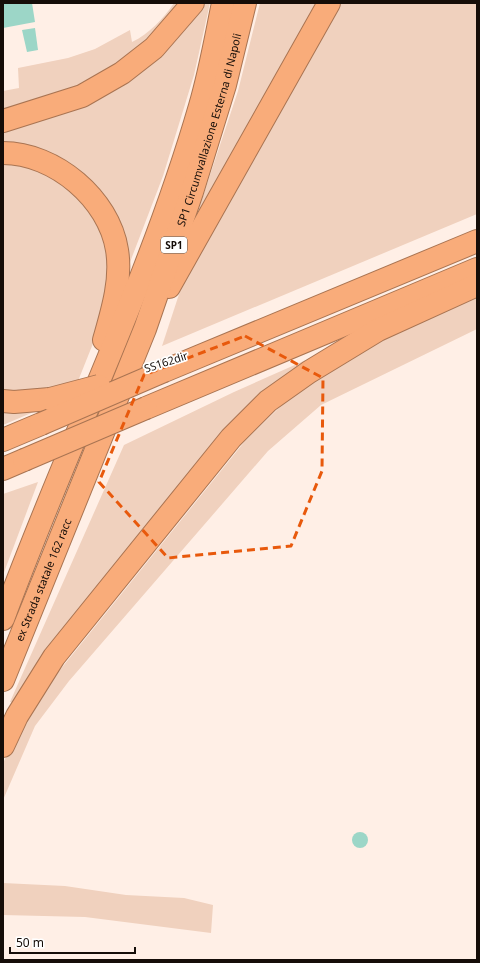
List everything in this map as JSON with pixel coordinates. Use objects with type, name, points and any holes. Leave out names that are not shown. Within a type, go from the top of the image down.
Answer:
[{"type":"highway","points":[[3,121],[82,96],[122,73],[154,48],[193,3]]},
{"type":"highway","name":"SP1 Circumvallazione Esterna di Napoli","points":[[59,472],[126,316],[180,169],[206,81],[223,3]]},
{"type":"highway","name":"SP1 Circumvallazione Esterna di Napoli","points":[[83,480],[145,329],[192,192],[223,92],[245,3]]},
{"type":"highway","points":[[145,329],[329,3]]},
{"type":"highway","points":[[3,154],[37,160],[63,172],[87,193],[103,214],[110,227],[117,250],[118,283],[110,320],[102,345],[67,426],[59,472]]},
{"type":"highway","name":"SS162dir","points":[[3,401],[14,402],[50,399],[78,392],[224,346],[477,241]]},
{"type":"highway","points":[[3,469],[477,268]]},
{"type":"highway","points":[[3,746],[17,716],[54,657],[231,438],[268,401],[309,372],[378,330],[477,285]]},
{"type":"highway","points":[[3,440],[41,424],[166,365]]},
{"type":"highway","name":"ex Strada statale 162 racc","points":[[3,620],[59,472]]},
{"type":"highway","name":"ex Strada statale 162 racc","points":[[3,680],[83,480]]},
{"type":"highlighted area","points":[[245,336],[323,378],[322,471],[291,546],[168,558],[99,482],[144,375]]},
{"type":"shaded area","points":[[174,3],[183,3],[128,59],[91,81],[3,111],[3,91],[19,88],[18,68],[68,58],[95,49],[130,30],[132,42],[155,26]]},
{"type":"shaded area","points":[[202,3],[210,3],[194,75],[163,176],[127,270],[103,202],[3,147],[3,127],[82,104]]},
{"type":"shaded area","points":[[260,3],[321,3],[196,217],[238,91]]},
{"type":"shaded area","points":[[340,3],[477,3],[477,214],[162,346],[186,273]]},
{"type":"shaded area","points":[[3,162],[35,168],[65,182],[92,211],[106,245],[110,272],[94,341],[78,381],[54,390],[3,395]]},
{"type":"shaded area","points":[[477,297],[477,329],[321,405],[268,451],[69,681],[35,726],[3,800],[3,763],[24,721],[47,686],[245,441],[287,400],[341,364],[395,332]]},
{"type":"shaded area","points":[[306,360],[253,402],[14,703],[10,702],[124,445],[234,392]]},
{"type":"shaded area","points":[[3,410],[36,411],[3,425]]},
{"type":"shaded area","points":[[38,482],[3,575],[3,494]]},
{"type":"shaded area","points":[[3,883],[65,886],[126,895],[184,898],[213,905],[211,933],[85,917],[3,915]]},
{"type":"building","points":[[3,3],[32,3],[35,22],[3,28]]},
{"type":"building","points":[[35,28],[38,50],[27,52],[22,30]]},
{"type":"building","points":[[357,832],[363,832],[368,837],[366,846],[363,848],[357,848],[352,843],[352,837]]}]
